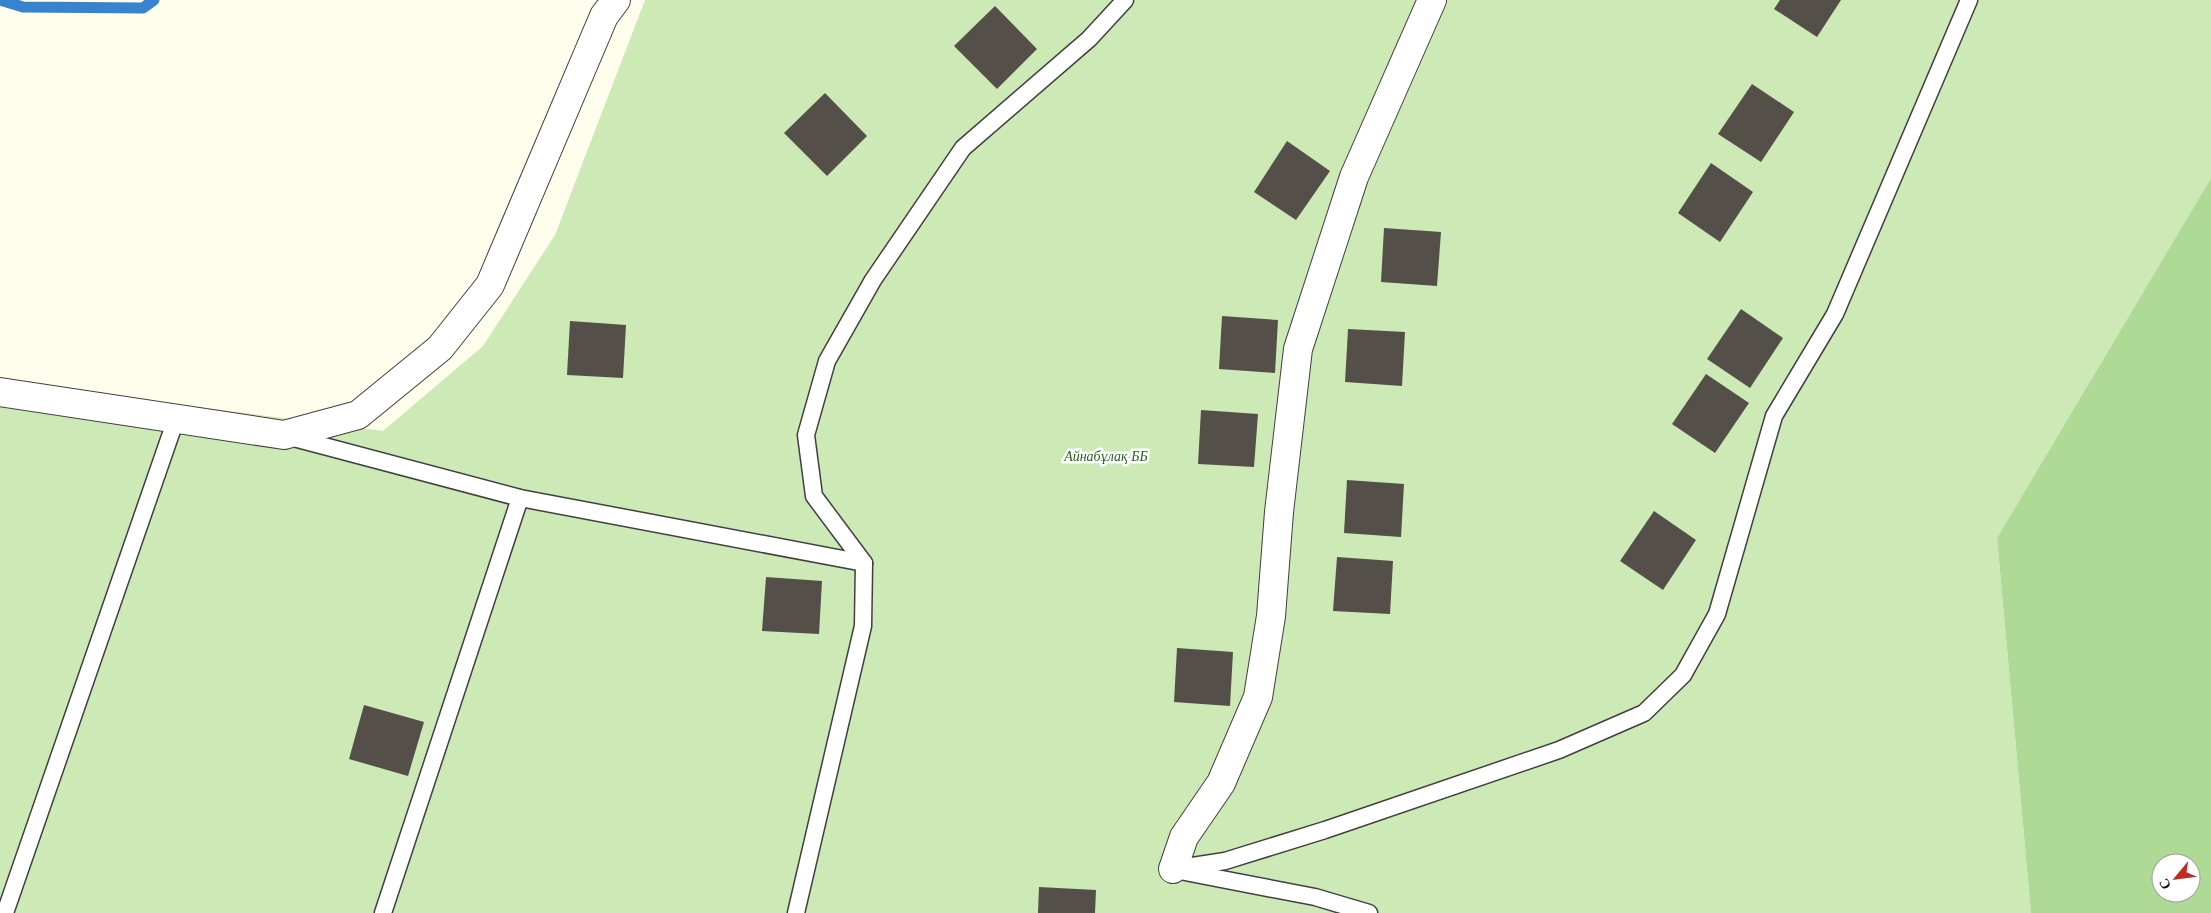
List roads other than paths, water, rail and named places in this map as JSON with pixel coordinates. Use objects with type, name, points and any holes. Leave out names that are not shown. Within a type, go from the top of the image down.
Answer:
[{"type":"street","points":[[0,392],[284,435],[358,415],[440,348],[490,285],[604,16],[616,0]]},
{"type":"street","points":[[1173,869],[1184,837],[1221,783],[1258,697],[1271,616],[1279,512],[1298,349],[1354,177],[1432,0]]},
{"type":"lane","points":[[796,913],[863,626],[864,563],[814,496],[806,435],[827,361],[873,280],[963,148],[1089,39],[1124,0]]},
{"type":"lane","points":[[1173,869],[1234,859],[1559,750],[1644,714],[1683,674],[1717,614],[1774,416],[1835,314],[1964,3]]},
{"type":"lane","points":[[6,913],[176,419]]},
{"type":"lane","points":[[284,435],[520,498],[864,563]]},
{"type":"lane","points":[[383,913],[520,498]]},
{"type":"lane","points":[[1173,869],[1315,897],[1368,913]]},
{"type":"waterway","points":[[0,0],[23,7],[143,8],[154,0]]},
{"type":"park label","name":"Айнабұлақ ББ","points":[[1106,456]]}]
